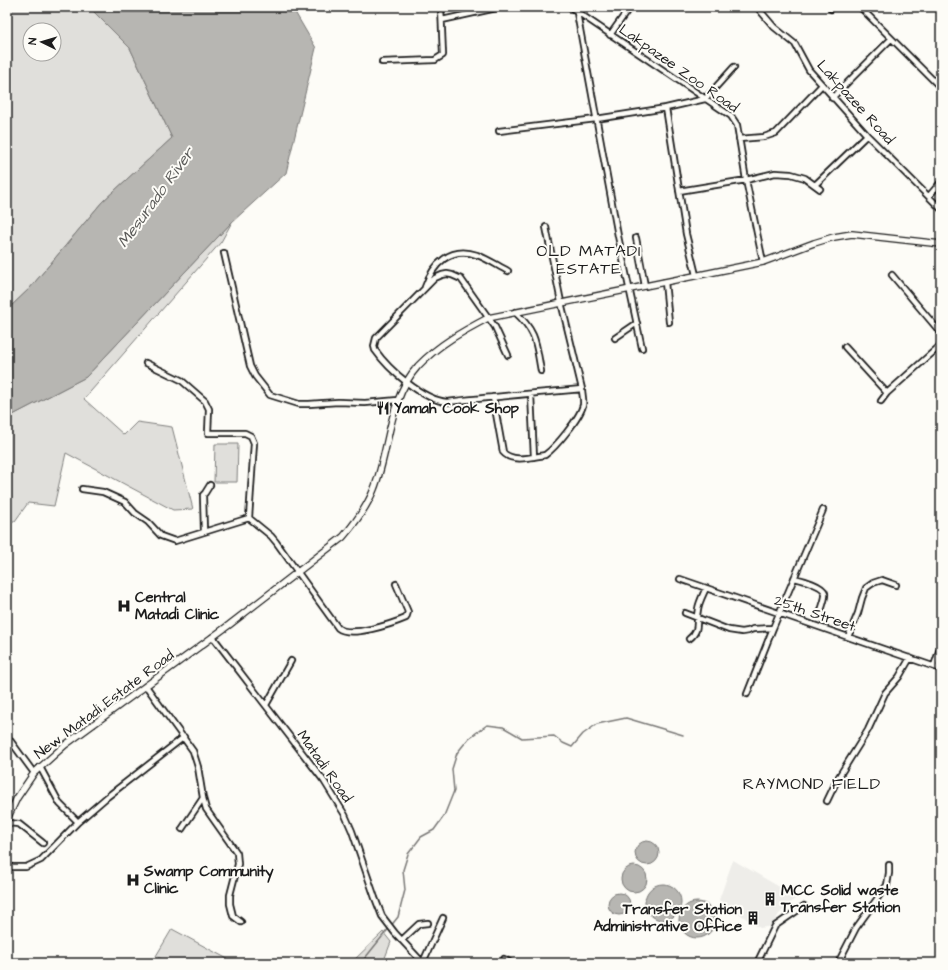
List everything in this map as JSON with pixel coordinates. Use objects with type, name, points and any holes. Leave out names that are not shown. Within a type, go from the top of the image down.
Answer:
[{"type":"street","points":[[382,62],[428,61],[442,55],[441,7]]},
{"type":"street","points":[[442,20],[501,7]]},
{"type":"street","name":"Lakpazee Zoo Road","points":[[570,7],[735,120],[746,180],[764,262]]},
{"type":"street","points":[[610,35],[630,7]]},
{"type":"street","name":"Lakpazee Road","points":[[758,7],[774,27],[795,44],[809,70],[832,98],[941,209]]},
{"type":"street","points":[[860,7],[941,88]]},
{"type":"street","points":[[577,13],[629,290],[642,348]]},
{"type":"street","points":[[832,98],[891,39]]},
{"type":"street","points":[[500,130],[596,119],[666,108],[705,99],[734,67]]},
{"type":"street","points":[[739,139],[770,136],[776,133],[822,86]]},
{"type":"street","points":[[666,108],[686,234],[696,275]]},
{"type":"street","points":[[815,185],[867,135]]},
{"type":"street","points":[[679,191],[746,180],[766,174],[783,173],[805,178],[820,189]]},
{"type":"street","points":[[929,196],[941,182]]},
{"type":"street","points":[[493,397],[503,452],[510,458],[545,455],[565,435],[582,406],[582,389],[561,302],[546,227]]},
{"type":"street","name":"New Matadi Estate Road","points":[[7,819],[17,798],[34,773],[65,745],[213,637],[343,537],[357,521],[368,504],[375,487],[398,400],[406,383],[418,367],[441,346],[463,331],[488,318],[764,262],[834,237],[852,234],[941,244]]},
{"type":"street","points":[[636,238],[645,286]]},
{"type":"street","points":[[224,253],[250,366],[255,376],[270,394],[275,397],[299,404],[338,402],[365,403],[398,400]]},
{"type":"street","points":[[425,288],[429,275],[435,266],[441,261],[458,253],[479,256],[508,271]]},
{"type":"street","points":[[508,355],[495,327],[461,279],[452,275],[442,275],[435,278],[376,338],[374,342],[374,346],[378,353],[406,383],[440,401],[447,402],[582,389]]},
{"type":"street","points":[[892,275],[941,333]]},
{"type":"street","points":[[665,282],[669,322]]},
{"type":"street","points":[[515,312],[525,321],[534,335],[541,371]]},
{"type":"street","points":[[615,338],[637,323]]},
{"type":"street","points":[[881,401],[887,393],[941,345]]},
{"type":"street","points":[[845,347],[887,393]]},
{"type":"street","points":[[146,362],[181,380],[205,401],[209,409],[208,433],[245,433],[252,436],[254,443],[249,518]]},
{"type":"street","points":[[531,394],[534,457]]},
{"type":"street","points":[[204,531],[203,495],[210,485]]},
{"type":"street","points":[[82,489],[103,492],[125,502],[135,513],[148,522],[157,533],[165,538],[175,540],[249,518]]},
{"type":"street","points":[[747,694],[823,510]]},
{"type":"street","points":[[249,518],[271,536],[338,628],[345,632],[364,631],[406,618],[408,612],[396,584]]},
{"type":"street","points":[[794,578],[822,587],[825,598],[821,611]]},
{"type":"street","name":"25th Street","points":[[680,579],[941,669]]},
{"type":"street","points":[[848,638],[866,588],[873,583],[882,580],[896,585]]},
{"type":"street","points":[[689,639],[694,635],[697,628],[698,610],[706,588]]},
{"type":"street","points":[[686,613],[729,630],[748,632],[753,629],[773,628]]},
{"type":"street","name":"Matadi Road","points":[[213,637],[324,781],[336,800],[352,831],[382,916],[402,940]]},
{"type":"street","points":[[934,666],[941,645]]},
{"type":"street","points":[[827,801],[838,778],[868,730],[885,693],[898,677],[910,658]]},
{"type":"street","points":[[266,705],[291,661]]},
{"type":"street","points":[[146,686],[193,751],[198,767],[202,798],[206,809],[237,853],[238,864],[230,895],[230,904],[233,916],[241,922]]},
{"type":"street","points":[[7,736],[34,773]]},
{"type":"street","points":[[7,867],[26,867],[41,860],[78,822],[107,797],[184,737]]},
{"type":"street","points":[[40,767],[60,804],[78,822]]},
{"type":"street","points":[[182,829],[202,798]]},
{"type":"street","points":[[7,823],[19,824],[43,843]]},
{"type":"street","points":[[838,963],[856,928],[887,885],[889,865]]},
{"type":"street","points":[[757,963],[775,926],[804,906]]},
{"type":"street","points":[[428,923],[419,924],[402,940],[423,963],[443,918]]},
{"type":"street","points":[[504,959],[511,963]]},
{"type":"shaded area","points":[[7,7],[89,7],[130,48],[172,138],[102,202],[30,288],[7,310]]},
{"type":"shaded area","points":[[232,222],[221,242],[84,399],[124,435],[137,422],[172,427],[193,509],[173,510],[66,453],[54,506],[28,503],[15,521],[7,521],[7,418],[86,377]]},
{"type":"shaded area","points":[[215,444],[238,444],[237,482],[214,482]]},
{"type":"shaded area","points":[[733,860],[797,897],[779,914],[772,926],[760,928],[719,900]]},
{"type":"shaded area","points":[[172,929],[235,963],[169,963],[156,956]]},
{"type":"shaded area","points":[[383,932],[391,942],[383,963],[351,963]]},
{"type":"water","name":"Mesurado River","points":[[89,7],[292,7],[316,48],[286,173],[232,222],[86,377],[7,418],[7,310],[30,288],[102,202],[172,138],[130,48]]},
{"type":"water","points":[[647,841],[656,844],[659,853],[656,862],[647,865],[638,862],[635,853],[638,844]]},
{"type":"water","points":[[634,866],[643,870],[647,879],[643,888],[634,892],[625,888],[621,879],[625,870]]},
{"type":"water","points":[[667,884],[676,889],[680,895],[680,909],[676,915],[667,920],[659,920],[650,915],[646,909],[645,898],[650,889],[656,885]]},
{"type":"water","points":[[619,893],[627,896],[630,904],[627,912],[619,915],[611,912],[608,904],[611,896]]},
{"type":"water","points":[[697,902],[710,907],[715,920],[710,933],[697,938],[684,933],[679,920],[684,907]]},
{"type":"waterway","points":[[361,963],[398,917],[405,890],[403,870],[408,854],[421,837],[434,830],[444,816],[454,791],[452,769],[457,753],[469,738],[487,725],[503,727],[522,738],[554,736],[563,743],[572,747],[583,734],[597,724],[626,718],[683,735]]},
{"type":"place","name":"Yamah Cook Shop","points":[[383,408]]},
{"type":"place","name":"Central Matadi Clinic","points":[[124,606]]},
{"type":"place","name":"Swamp Community Clinic","points":[[133,880]]},
{"type":"place","name":"MCC Solid waste Transfer Station","points":[[770,899]]},
{"type":"place","name":"Transfer Station Administrative Office","points":[[753,918]]},
{"type":"district","name":"OLD MATADI ESTATE","points":[[589,259]]},
{"type":"district","name":"RAYMOND FIELD","points":[[812,783]]}]
